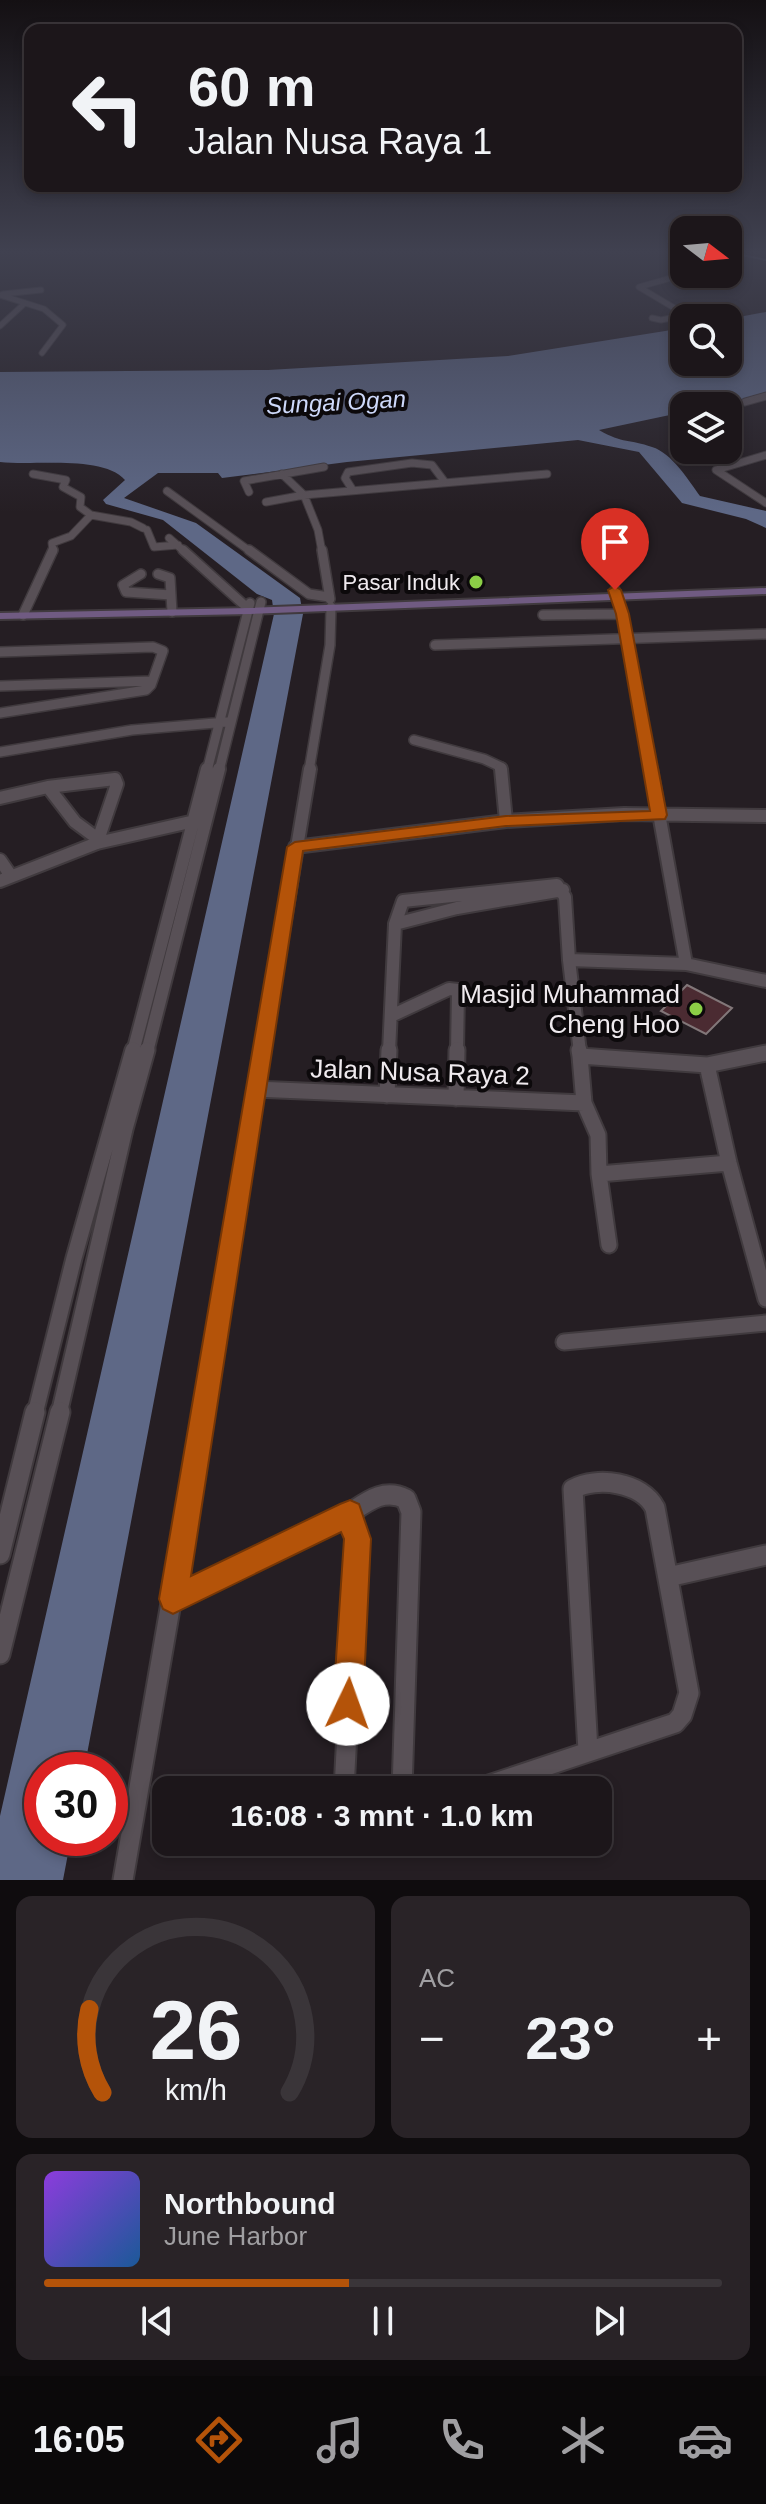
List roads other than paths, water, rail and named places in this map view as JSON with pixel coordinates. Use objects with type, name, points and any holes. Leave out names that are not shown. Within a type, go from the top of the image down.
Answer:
[{"type":"street","points":[[42,353],[53,338]]},
{"type":"street","points":[[745,402],[766,396]]},
{"type":"street","points":[[766,455],[716,468],[766,503]]},
{"type":"street","points":[[352,489],[345,478],[348,472],[412,463],[432,465],[444,481]]},
{"type":"street","points":[[249,492],[244,481],[324,467]]},
{"type":"street","points":[[33,474],[66,480],[63,487],[81,497],[80,507],[91,515],[131,522],[145,529],[154,547],[178,545]]},
{"type":"street","points":[[123,1880],[173,1599],[330,645],[330,601],[318,530],[304,495],[282,474]]},
{"type":"street","points":[[266,502],[352,489],[547,474]]},
{"type":"street","points":[[167,491],[309,594],[330,601]]},
{"type":"street","points":[[23,615],[53,555],[51,544],[71,536],[91,515]]},
{"type":"street","points":[[169,538],[258,606]]},
{"type":"street","points":[[141,574],[123,585],[126,592],[171,595]]},
{"type":"street","points":[[158,574],[170,578],[172,612]]},
{"type":"street","points":[[0,616],[218,610],[330,601],[766,588]]},
{"type":"street","points":[[616,593],[623,614],[686,964]]},
{"type":"street","points":[[0,1654],[7,1600],[98,1256],[125,1129],[225,722],[258,606]]},
{"type":"street","points":[[543,615],[623,614]]},
{"type":"street","points":[[435,645],[766,634]]},
{"type":"street","points":[[0,652],[158,647],[163,651],[149,688],[142,691],[0,713]]},
{"type":"street","points":[[0,686],[152,681]]},
{"type":"street","points":[[0,752],[132,730],[225,722]]},
{"type":"street","points":[[414,740],[438,750],[490,760],[501,767],[506,821]]},
{"type":"street","points":[[0,798],[48,787],[108,778],[117,780],[98,841]]},
{"type":"street","points":[[48,787],[75,822],[98,841]]},
{"type":"street","points":[[295,847],[506,821],[659,815],[766,816]]},
{"type":"street","points":[[0,860],[5,878],[98,841],[201,820]]},
{"type":"street","points":[[0,1554],[74,1258],[201,820]]},
{"type":"street","points":[[387,1095],[395,924],[400,905],[412,898],[548,884],[563,890]]},
{"type":"street","points":[[395,924],[457,908],[563,890]]},
{"type":"street","points":[[563,890],[584,1103],[598,1135],[599,1174],[609,1245]]},
{"type":"street","points":[[569,960],[686,964],[766,981]]},
{"type":"street","points":[[391,1016],[449,989],[459,992],[456,1098]]},
{"type":"street","points":[[580,1056],[707,1065],[766,1053]]},
{"type":"street","points":[[707,1065],[729,1163],[766,1299]]},
{"type":"street","name":"Jalan Nusa Raya 2","points":[[255,1089],[584,1103]]},
{"type":"street","points":[[599,1174],[729,1163]]},
{"type":"street","points":[[74,1258],[98,1256]]},
{"type":"street","points":[[564,1342],[766,1323]]},
{"type":"street","points":[[515,1776],[675,1723],[682,1715],[689,1693],[655,1508],[650,1498],[630,1487],[577,1484],[573,1489],[588,1751]]},
{"type":"street","points":[[173,1599],[350,1513],[376,1496],[391,1492],[406,1499],[411,1512],[402,1776]]},
{"type":"street","points":[[345,1776],[357,1539],[350,1513]]},
{"type":"street","points":[[668,1577],[766,1555]]},
{"type":"water","name":"Sungai Ogan","points":[[623,338],[670,338],[670,376],[742,376],[742,338],[766,338],[766,393],[742,403],[742,392],[670,392],[670,415],[599,430],[659,450],[670,459],[670,464],[679,468],[700,496],[766,511],[766,528],[746,519],[682,503],[639,452],[578,440],[347,462],[222,478],[218,473],[158,473],[124,498],[196,523],[300,598],[303,614],[87,1752],[24,1752],[24,1856],[68,1856],[63,1880],[0,1880],[0,1816],[274,614],[272,600],[257,594],[163,520],[106,504],[103,500],[125,480],[115,472],[84,464],[0,462],[0,372],[268,370],[508,356]]},
{"type":"place","name":"Pasar Induk","points":[[476,582]]},
{"type":"place","name":"Masjid Muhammad Cheng Hoo","points":[[696,1009]]}]
